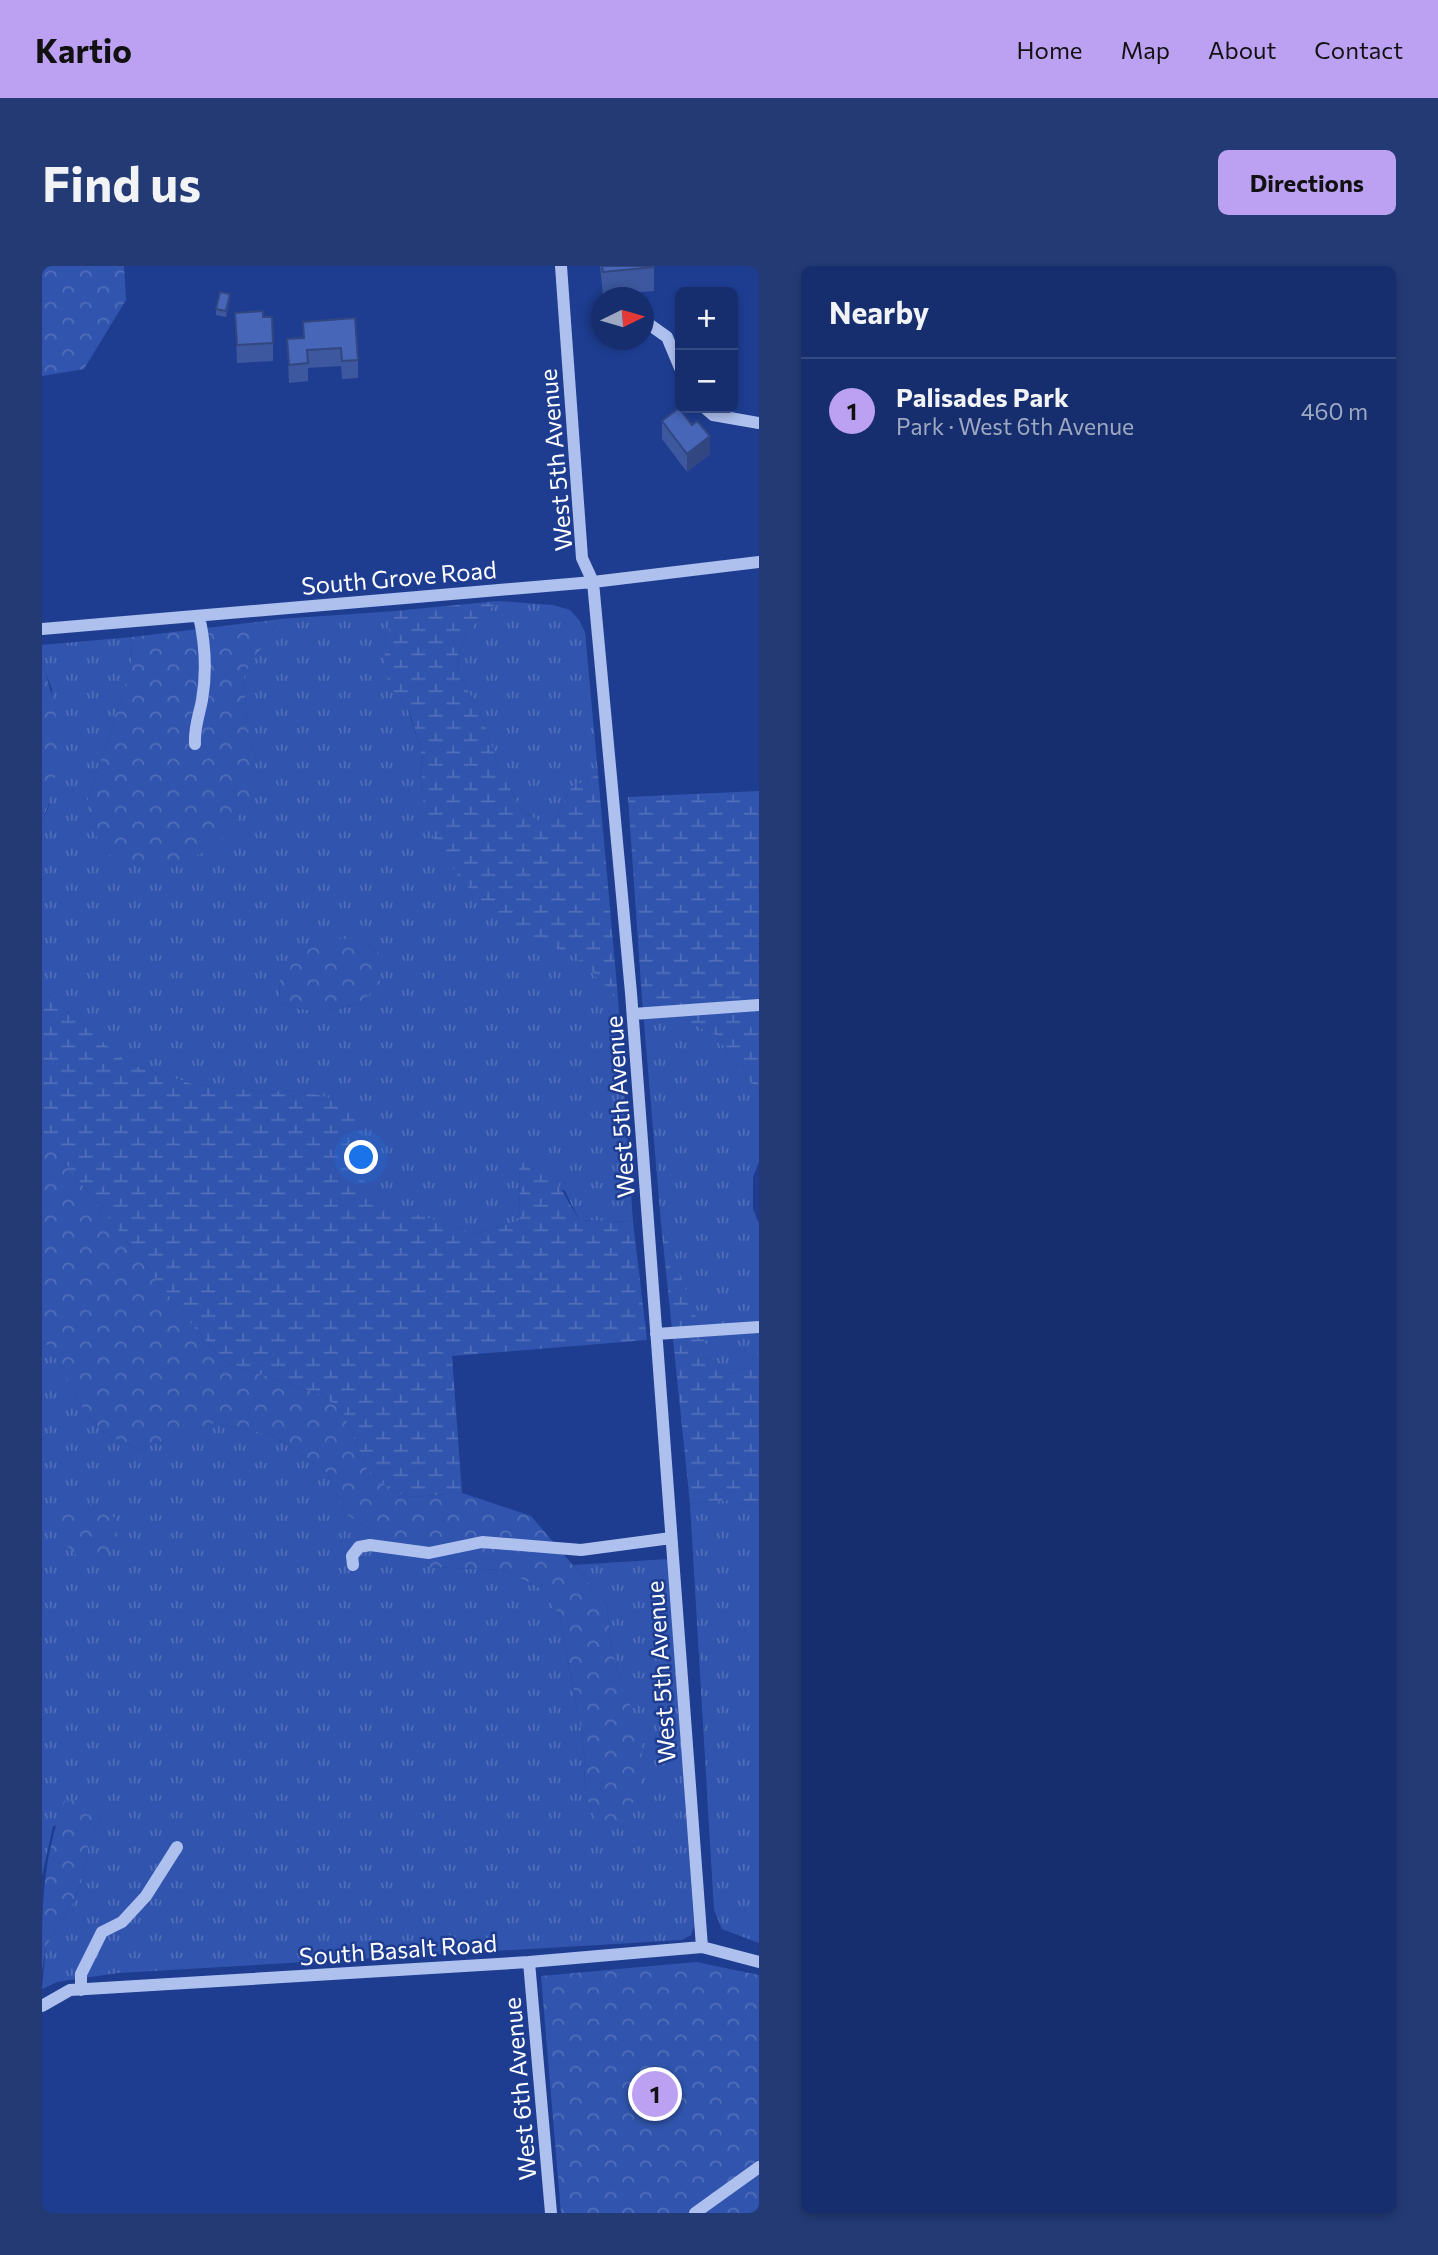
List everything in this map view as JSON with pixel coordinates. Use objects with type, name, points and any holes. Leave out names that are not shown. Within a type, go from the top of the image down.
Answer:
[{"type":"street","name":"West 5th Avenue","points":[[561,266],[582,558],[593,582],[633,1014],[702,1947]]},
{"type":"street","points":[[654,328],[667,337],[675,356]]},
{"type":"street","points":[[711,413],[759,423]]},
{"type":"street","name":"South Grove Road","points":[[42,629],[593,582],[759,562]]},
{"type":"street","points":[[195,744],[194,728],[202,700],[205,656],[199,616]]},
{"type":"street","points":[[633,1014],[759,1005]]},
{"type":"street","points":[[656,1334],[759,1327]]},
{"type":"street","points":[[353,1565],[352,1556],[359,1547],[370,1545],[429,1553],[482,1542],[581,1550],[671,1538]]},
{"type":"street","points":[[81,1990],[81,1974],[102,1932],[122,1922],[146,1896],[177,1847]]},
{"type":"street","name":"South Basalt Road","points":[[42,2006],[70,1990],[529,1962],[702,1947],[759,1962]]},
{"type":"street","name":"West 6th Avenue","points":[[529,1962],[551,2213]]},
{"type":"street","points":[[695,2213],[759,2167]]},
{"type":"green space","points":[[42,266],[124,266],[126,300],[84,369],[42,376]]},
{"type":"green space","points":[[498,601],[553,605],[570,610],[585,632],[598,774],[571,788],[555,819],[542,823],[522,811],[499,768],[483,720],[459,673],[458,654],[467,632]]},
{"type":"green space","points":[[498,601],[467,632],[458,654],[459,673],[483,720],[499,768],[522,811],[542,823],[555,819],[571,788],[598,774],[618,998],[579,959],[513,927],[482,902],[458,876],[434,840],[422,797],[421,750],[409,711],[395,695],[386,675],[384,644],[395,611]]},
{"type":"green space","points":[[395,611],[384,644],[395,695],[408,710],[421,750],[422,797],[549,942],[579,959],[618,998],[633,1222],[579,1220],[565,1191],[519,1167],[520,1220],[476,1234],[379,1202],[361,1176],[363,1137],[295,1090],[268,1092],[196,1085],[129,1064],[42,990],[42,821],[49,806],[52,689],[42,665],[42,645],[132,637],[131,667],[87,803],[256,759],[247,727],[244,675],[280,619]],"holes":[[[358,938],[380,954],[380,983],[360,1002],[330,1010],[308,1010],[279,1002],[280,979],[299,955]]]},
{"type":"green space","points":[[280,619],[244,675],[247,727],[256,759],[250,797],[230,831],[209,851],[177,862],[146,866],[109,855],[92,830],[87,803],[131,667],[132,637]]},
{"type":"green space","points":[[42,665],[54,703],[58,743],[54,783],[42,821]]},
{"type":"green space","points":[[759,791],[759,1091],[741,1073],[717,1036],[642,999],[628,797]]},
{"type":"green space","points":[[358,938],[380,954],[380,983],[365,998],[351,1006],[330,1010],[308,1010],[279,1002],[280,979],[299,955],[325,940]]},
{"type":"green space","points":[[42,990],[129,1064],[196,1085],[268,1092],[294,1090],[331,1098],[353,1114],[363,1137],[361,1176],[380,1202],[476,1234],[520,1220],[519,1167],[528,1157],[548,1166],[579,1220],[633,1222],[647,1340],[452,1356],[462,1493],[410,1497],[392,1491],[367,1469],[343,1412],[322,1395],[227,1363],[196,1330],[42,1133]]},
{"type":"green space","points":[[642,999],[717,1036],[741,1073],[759,1091],[759,1162],[753,1177],[753,1209],[759,1224],[759,1350],[747,1368],[729,1374],[709,1355],[661,1223]]},
{"type":"green space","points":[[42,1133],[196,1330],[227,1363],[322,1395],[343,1412],[367,1469],[392,1491],[410,1497],[462,1493],[531,1516],[607,1605],[611,1646],[621,1682],[643,1737],[639,1794],[618,1823],[598,1823],[584,1792],[585,1761],[581,1729],[559,1614],[541,1588],[502,1570],[430,1567],[347,1515],[326,1472],[273,1435],[214,1423],[138,1449],[107,1434],[90,1418],[58,1361],[42,1340]]},
{"type":"green space","points":[[661,1223],[710,1355],[729,1374],[747,1368],[759,1350],[759,1508],[729,1500],[690,1504]]},
{"type":"green space","points":[[42,1340],[58,1361],[90,1418],[117,1440],[138,1449],[214,1423],[273,1435],[326,1472],[347,1515],[430,1567],[502,1570],[541,1588],[559,1614],[581,1729],[585,1761],[584,1792],[621,1682],[611,1646],[607,1605],[573,1565],[668,1559],[694,1926],[691,1935],[682,1940],[118,1973],[57,1982],[42,1989],[46,1947],[81,1884],[90,1838],[103,1815],[53,1826],[42,1876]]},
{"type":"green space","points":[[729,1500],[759,1508],[759,1943],[722,1929],[714,1910],[690,1504]]},
{"type":"green space","points":[[89,1504],[102,1507],[116,1519],[118,1547],[100,1557],[77,1556],[60,1539],[62,1507]]},
{"type":"green space","points":[[93,1799],[103,1815],[90,1838],[81,1884],[46,1947],[42,1971],[42,1926],[47,1864],[57,1823],[64,1801]]},
{"type":"green space","points":[[696,1962],[759,1975],[759,2213],[561,2213],[541,1976]]},
{"type":"building","points":[[602,266],[654,266],[654,267],[603,272]]},
{"type":"building","points":[[220,292],[230,294],[226,311],[216,309]]},
{"type":"building","points":[[263,311],[263,317],[272,317],[273,343],[237,345],[235,313]]},
{"type":"building","points":[[355,318],[358,360],[342,361],[341,348],[307,350],[308,363],[289,365],[287,339],[304,338],[303,322]]},
{"type":"building","points":[[675,411],[683,413],[692,425],[697,421],[710,436],[687,454],[662,421]]},
{"type":"place","name":"Palisades Park","points":[[655,2094]]}]
